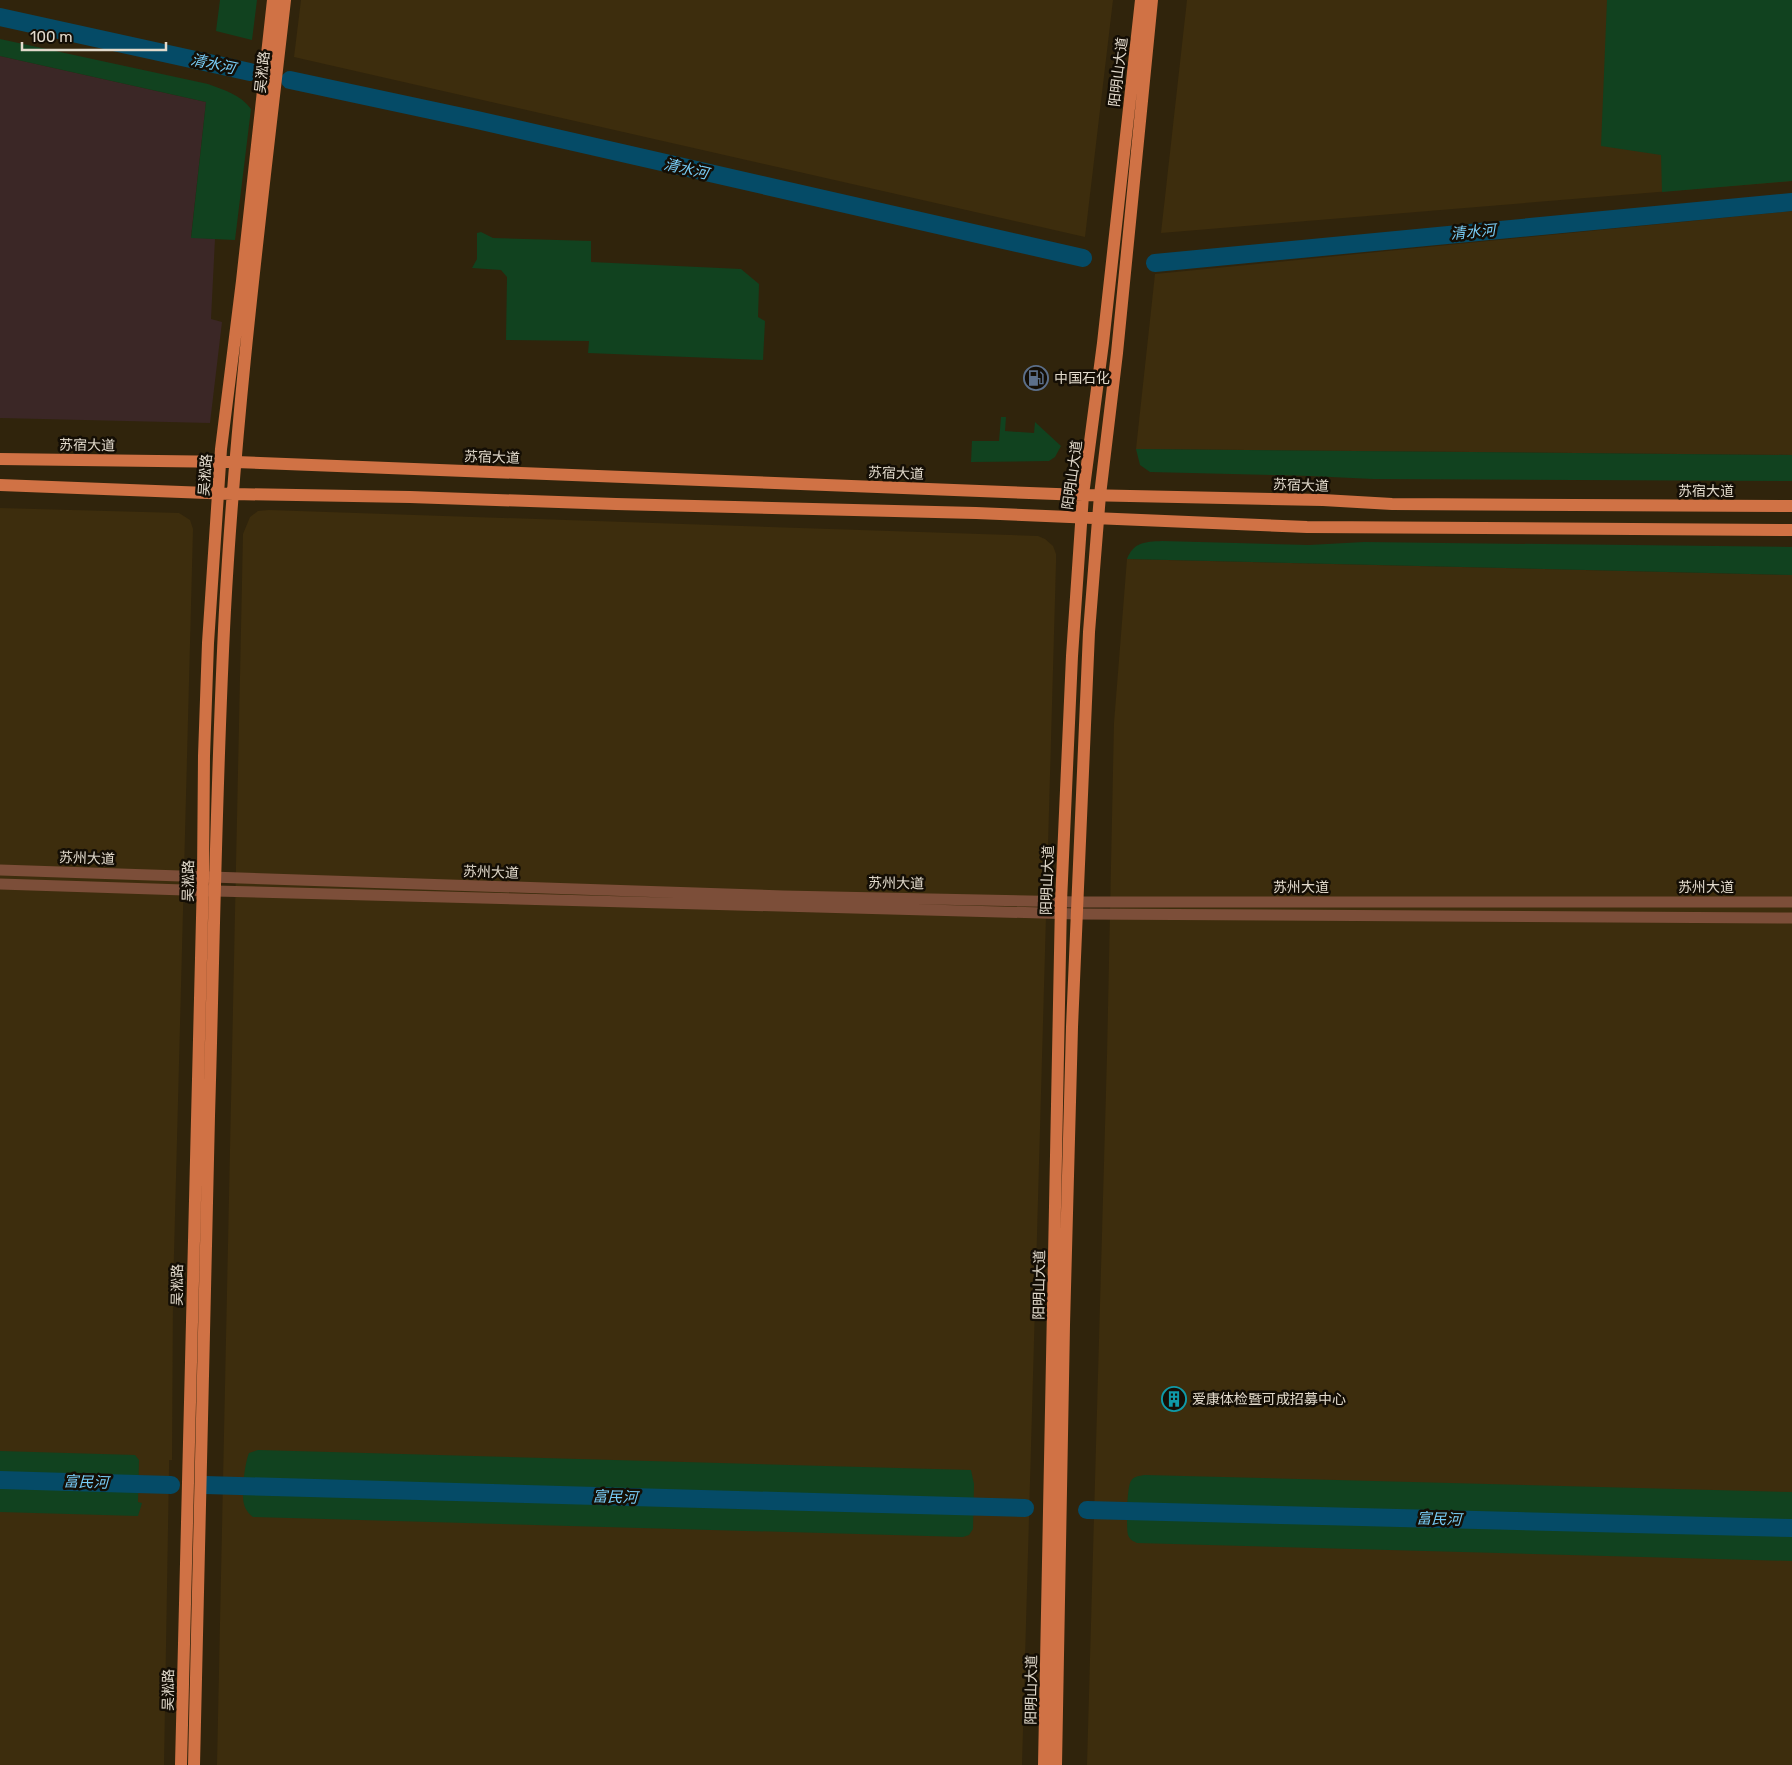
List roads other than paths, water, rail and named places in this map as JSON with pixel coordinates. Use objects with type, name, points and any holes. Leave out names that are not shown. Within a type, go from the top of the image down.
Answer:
[{"type":"main road","name":"吴淞路","points":[[194,1765],[209,891],[204,756],[208,644],[220,462],[273,0]]},
{"type":"main road","name":"吴淞路","points":[[209,878],[233,494],[285,0]]},
{"type":"main road","name":"阳明山大道","points":[[1044,1765],[1061,907],[1072,656],[1083,495],[1087,477],[1103,342],[1141,0]]},
{"type":"main road","name":"阳明山大道","points":[[1056,1765],[1063,1334],[1072,1027],[1088,657],[1100,495],[1117,353],[1152,0]]},
{"type":"main road","name":"苏宿大道","points":[[0,459],[236,462],[1083,495],[1322,500],[1392,504],[1792,506]]},
{"type":"main road","points":[[0,485],[219,494],[410,497],[976,514],[1308,527],[1792,530]]},
{"type":"main road","name":"吴淞路","points":[[181,1765],[209,891]]},
{"type":"street","name":"苏州大道","points":[[0,870],[783,896],[1077,908],[1792,918]]},
{"type":"street","name":"苏州大道","points":[[0,884],[209,891],[1061,907]]},
{"type":"street","name":"苏州大道","points":[[1077,908],[1792,902]]},
{"type":"waterway","name":"清水河","points":[[0,17],[250,72]]},
{"type":"waterway","name":"清水河","points":[[290,80],[477,120],[1083,258]]},
{"type":"waterway","name":"清水河","points":[[1155,263],[1792,202]]},
{"type":"waterway","name":"富民河","points":[[0,1480],[171,1485]]},
{"type":"waterway","name":"富民河","points":[[205,1485],[1025,1508]]},
{"type":"waterway","name":"富民河","points":[[1087,1510],[1792,1528]]},
{"type":"place","name":"中国石化","points":[[1036,378]]},
{"type":"place","name":"爱康体检暨可成招募中心","points":[[1174,1399]]}]
